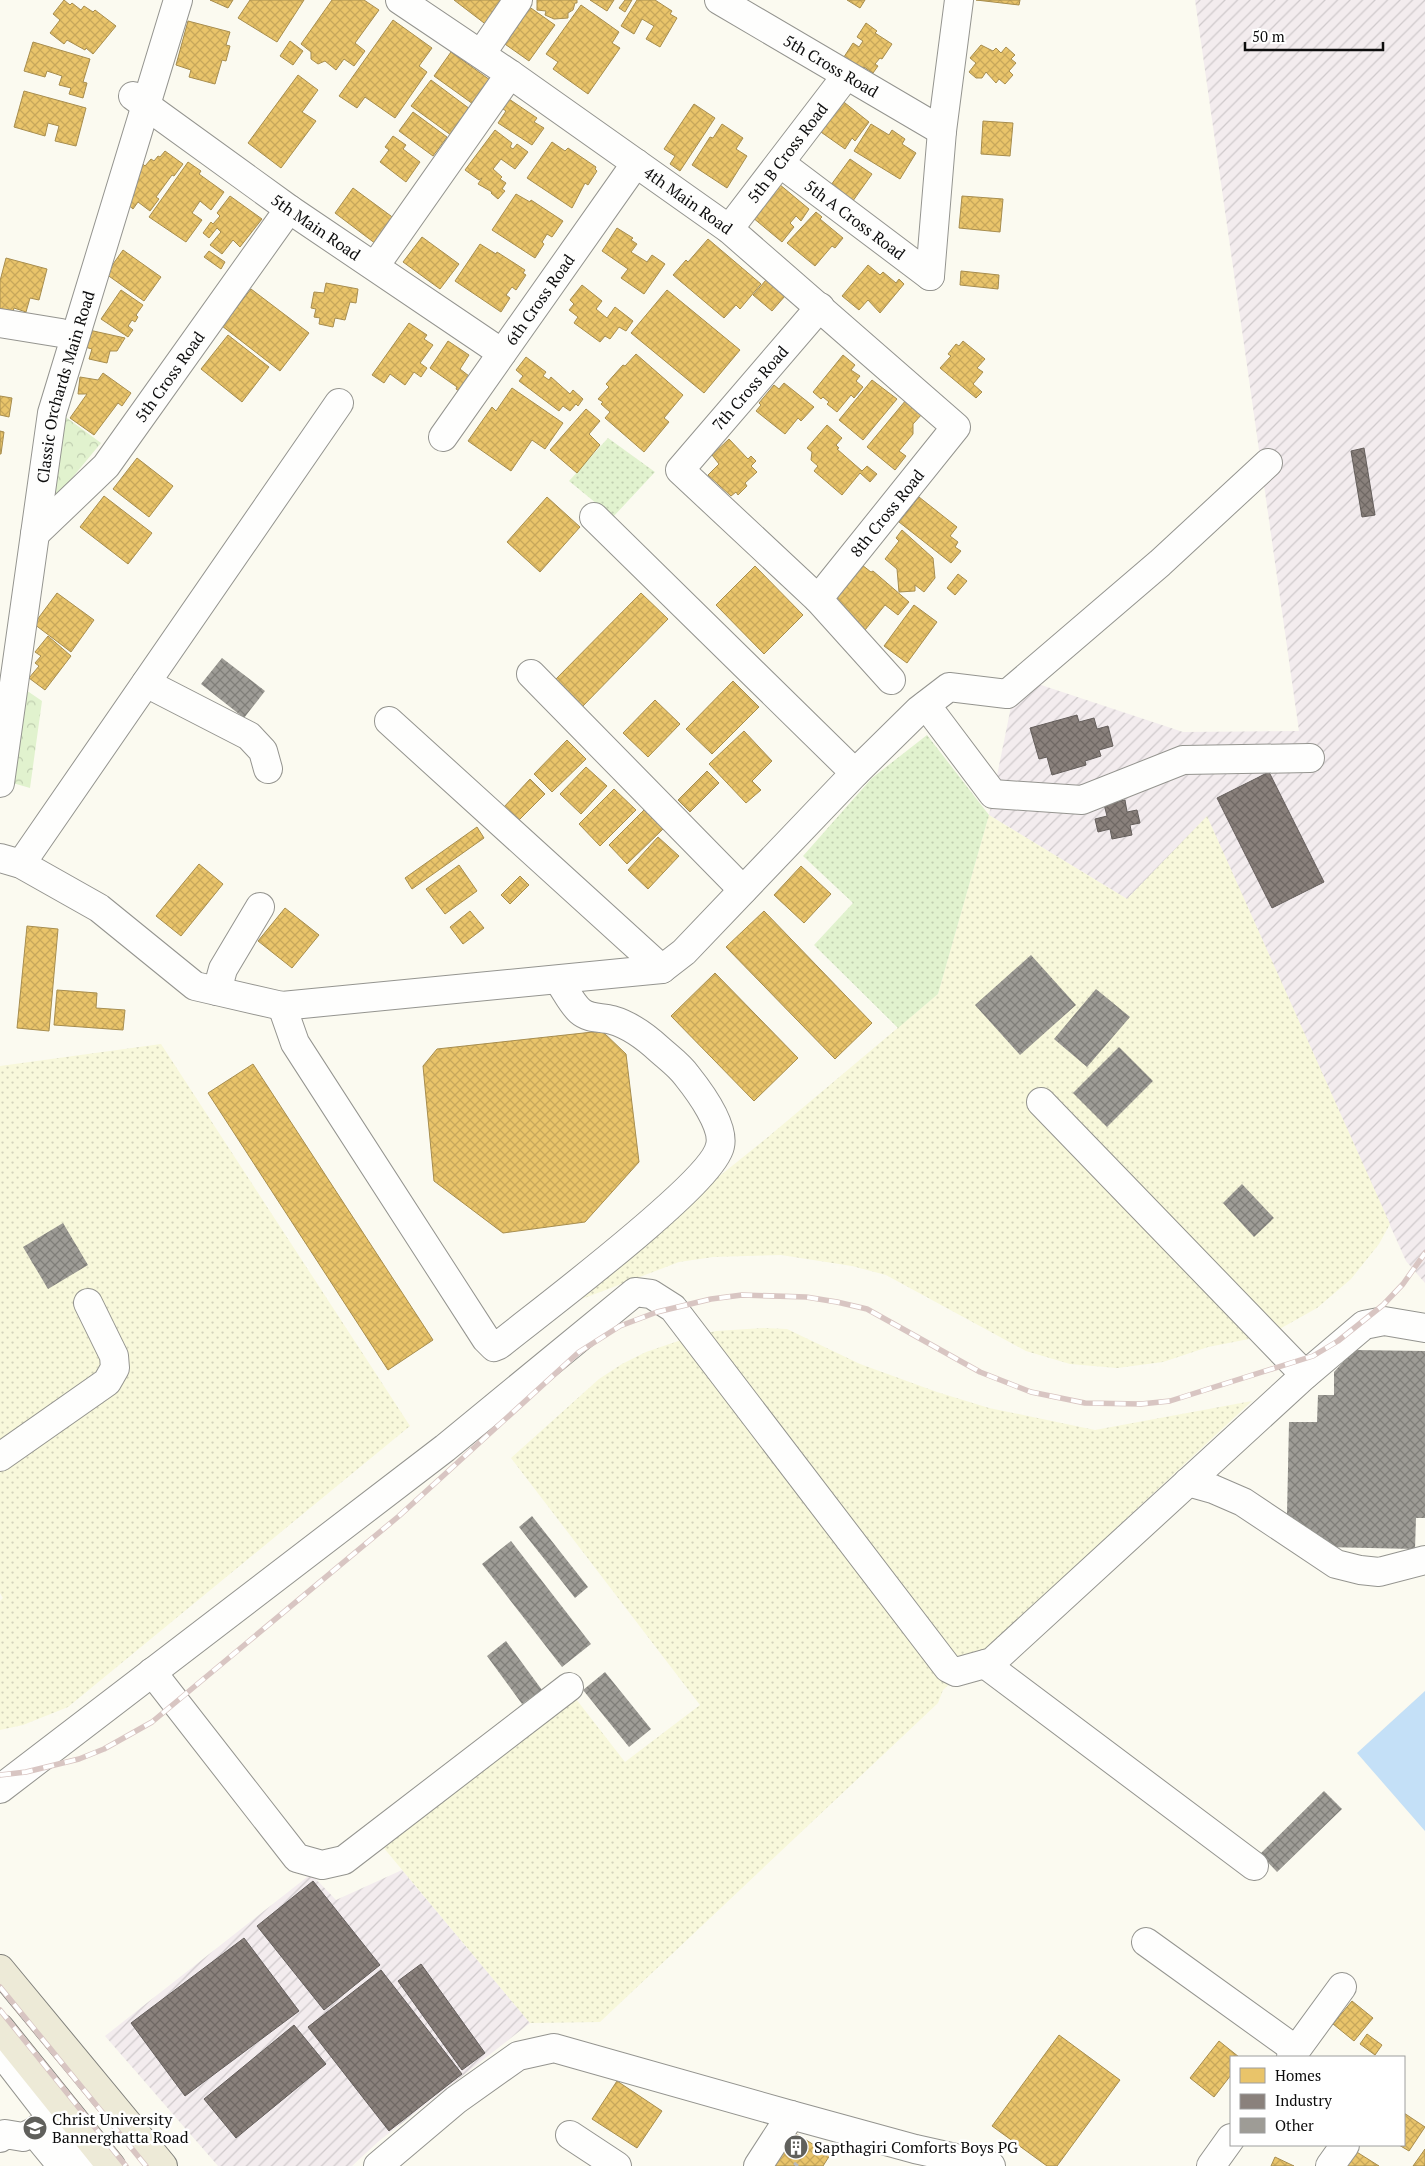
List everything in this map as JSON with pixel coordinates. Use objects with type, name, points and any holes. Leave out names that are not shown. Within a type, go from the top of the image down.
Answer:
[{"type":"main road","points":[[0,1969],[163,2166]]},
{"type":"main road","points":[[1,2037],[111,2166]]},
{"type":"street","name":"Classic Orchards Main Road","points":[[0,783],[52,412],[139,100],[163,0]]},
{"type":"street","name":"Classic Orchards Main Road","points":[[0,689],[39,410],[61,334],[139,100],[178,0]]},
{"type":"street","name":"4th Main Road","points":[[400,0],[510,74],[729,229],[956,427]]},
{"type":"street","points":[[481,54],[518,0]]},
{"type":"street","name":"5th Cross Road","points":[[720,0],[942,131]]},
{"type":"street","points":[[942,131],[957,1]]},
{"type":"street","points":[[375,266],[510,74]]},
{"type":"street","name":"5th B Cross Road","points":[[729,229],[846,76]]},
{"type":"street","name":"5th Main Road","points":[[139,100],[289,209],[502,353]]},
{"type":"street","name":"5th A Cross Road","points":[[780,163],[930,276],[942,131]]},
{"type":"street","name":"6th Cross Road","points":[[443,437],[636,163]]},
{"type":"street","name":"5th Cross Road","points":[[35,534],[106,466],[289,209]]},
{"type":"street","name":"7th Cross Road","points":[[818,599],[680,470],[820,307]]},
{"type":"street","points":[[0,324],[61,334]]},
{"type":"street","points":[[340,403],[146,683],[10,861],[98,908],[195,986],[282,1006],[662,969],[684,952],[854,772],[926,705],[949,687],[1007,694],[1160,563],[1268,463]]},
{"type":"street","name":"8th Cross Road","points":[[818,599],[956,427]]},
{"type":"street","points":[[594,517],[854,772]]},
{"type":"street","points":[[818,599],[891,680]]},
{"type":"street","points":[[531,674],[743,890]]},
{"type":"street","points":[[146,683],[249,736],[263,751],[268,769]]},
{"type":"street","points":[[926,705],[993,794],[1082,800],[1183,760],[1310,758]]},
{"type":"street","points":[[389,721],[662,969]]},
{"type":"street","points":[[217,990],[223,969],[260,907]]},
{"type":"street","points":[[282,1006],[295,1043],[486,1338],[494,1346],[498,1345],[622,1247],[683,1194],[715,1158],[721,1145],[719,1124],[687,1075],[655,1045],[631,1028],[611,1020],[586,1016],[578,1010],[558,980]]},
{"type":"street","points":[[1041,1102],[1304,1375]]},
{"type":"street","points":[[0,1788],[446,1448],[635,1292],[651,1294],[673,1308],[948,1668],[956,1672],[992,1662],[1304,1375],[1364,1325],[1384,1322],[1425,1328]]},
{"type":"street","points":[[0,1457],[107,1382],[115,1368],[114,1356],[88,1302]]},
{"type":"street","points":[[1188,1482],[1213,1488],[1243,1502],[1336,1564],[1360,1570],[1379,1572],[1425,1560]]},
{"type":"street","points":[[985,1664],[1254,1866]]},
{"type":"street","points":[[152,1672],[297,1858],[322,1865],[344,1860],[570,1687]]},
{"type":"street","points":[[1146,1942],[1293,2054],[1342,1987]]},
{"type":"street","points":[[1,2037],[62,2166]]},
{"type":"street","points":[[378,2166],[456,2100],[518,2056],[554,2048],[791,2115],[910,2157],[991,2166]]},
{"type":"street","points":[[758,2166],[791,2115]]},
{"type":"street","points":[[0,2138],[5,2134],[23,2137],[42,2125]]},
{"type":"street","points":[[42,2125],[89,2166]]},
{"type":"street","points":[[570,2135],[617,2166]]},
{"type":"street","points":[[1211,2166],[1230,2139]]},
{"type":"street","points":[[1330,2166],[1343,2146]]},
{"type":"path","points":[[794,2163],[798,2166]]},
{"type":"shaded area","points":[[1195,0],[1425,0],[1425,1283],[1406,1261],[1207,817],[1127,899],[989,815],[1017,677],[1183,732],[1299,731]]},
{"type":"shaded area","points":[[402,1870],[530,2023],[379,2141],[352,2166],[218,2166],[105,2036],[311,1874],[336,1900]]},
{"type":"green space","points":[[63,415],[101,443],[48,507]]},
{"type":"green space","points":[[608,438],[655,472],[613,517],[569,481]]},
{"type":"green space","points":[[23,688],[42,701],[30,788],[6,781]]},
{"type":"green space","points":[[927,735],[989,815],[938,994],[898,1028],[814,945],[853,903],[803,856],[872,778]]},
{"type":"green space","points":[[989,815],[1127,899],[1207,816],[1390,1224],[1379,1244],[1351,1279],[1317,1308],[1276,1331],[1254,1338],[1208,1347],[1163,1362],[1117,1368],[1070,1364],[1026,1351],[886,1275],[852,1266],[781,1255],[713,1257],[679,1262],[553,1310],[768,1137],[938,994]]},
{"type":"green space","points":[[161,1044],[410,1426],[68,1707],[23,1725],[0,1730],[0,1601],[3,1598],[0,1593],[0,1066]]},
{"type":"green space","points":[[763,1328],[787,1329],[860,1364],[937,1392],[989,1408],[1095,1430],[1252,1401],[943,1690],[938,1703],[600,2022],[530,2023],[383,1847],[576,1699],[625,1762],[700,1705],[511,1458],[599,1379],[622,1364],[646,1352],[693,1336],[716,1331]]},
{"type":"water","points":[[1425,1691],[1425,1831],[1357,1753]]},
{"type":"building: Homes","points":[[64,0],[81,10],[84,6],[93,12],[95,10],[116,26],[93,54],[86,48],[85,50],[67,40],[64,44],[50,33],[60,20],[53,14]]},
{"type":"building: Homes","points":[[210,0],[233,0],[228,8]]},
{"type":"building: Homes","points":[[250,0],[304,0],[277,42],[238,18]]},
{"type":"building: Homes","points":[[332,0],[364,0],[379,10],[355,43],[365,51],[354,66],[344,59],[336,70],[325,61],[318,64],[311,59],[311,52],[301,44]]},
{"type":"building: Homes","points":[[454,0],[505,0],[488,26]]},
{"type":"building: Homes","points":[[537,0],[577,0],[577,3],[575,3],[573,10],[568,13],[568,18],[554,19],[545,15],[546,11],[537,10]]},
{"type":"building: Homes","points":[[590,0],[614,0],[607,11]]},
{"type":"building: Homes","points":[[625,0],[632,0],[625,12],[619,8]]},
{"type":"building: Homes","points":[[637,0],[655,0],[672,11],[670,14],[677,18],[660,47],[646,39],[654,26],[642,19],[634,34],[621,26]]},
{"type":"building: Homes","points":[[847,0],[865,0],[860,8]]},
{"type":"building: Homes","points":[[976,0],[1020,0],[1019,5]]},
{"type":"building: Homes","points":[[581,5],[619,32],[612,43],[620,48],[588,94],[553,69],[558,62],[546,54]]},
{"type":"building: Homes","points":[[528,6],[555,25],[529,61],[502,42]]},
{"type":"building: Homes","points":[[393,20],[432,48],[419,66],[427,72],[395,118],[365,97],[357,108],[339,96]]},
{"type":"building: Homes","points":[[188,21],[230,32],[226,45],[230,46],[226,61],[222,60],[215,84],[189,77],[191,70],[176,65]]},
{"type":"building: Homes","points":[[866,23],[877,31],[875,33],[892,44],[882,59],[880,58],[875,64],[878,66],[873,73],[864,67],[861,71],[842,60],[853,43],[859,47],[863,41],[857,37]]},
{"type":"building: Homes","points":[[290,41],[303,51],[293,65],[280,56]]},
{"type":"building: Homes","points":[[33,42],[90,59],[83,82],[87,83],[83,98],[69,94],[71,88],[59,85],[62,76],[47,71],[45,77],[24,71]]},
{"type":"building: Homes","points":[[981,45],[993,51],[996,48],[1001,53],[1006,47],[1015,55],[1011,59],[1016,63],[1009,71],[1013,75],[1005,84],[999,79],[996,83],[986,72],[982,78],[976,78],[969,72],[976,63],[970,58]]},
{"type":"building: Homes","points":[[451,52],[490,80],[473,104],[434,76]]},
{"type":"building: Homes","points":[[298,75],[318,90],[302,112],[316,121],[281,168],[248,143]]},
{"type":"building: Homes","points":[[431,80],[474,112],[455,138],[411,106]]},
{"type":"building: Homes","points":[[24,91],[86,108],[76,146],[55,141],[59,126],[48,123],[45,136],[14,127]]},
{"type":"building: Homes","points":[[506,97],[537,118],[534,122],[544,128],[532,145],[498,123],[506,111],[500,107]]},
{"type":"building: Homes","points":[[840,99],[869,122],[855,141],[852,138],[845,149],[818,130]]},
{"type":"building: Homes","points":[[694,104],[715,118],[680,171],[670,164],[675,156],[664,149]]},
{"type":"building: Homes","points":[[413,112],[447,137],[433,156],[399,131]]},
{"type":"building: Homes","points":[[983,121],[1013,123],[1010,156],[981,154]]},
{"type":"building: Homes","points":[[722,124],[743,138],[736,149],[747,156],[727,188],[692,165],[710,137],[713,138]]},
{"type":"building: Homes","points":[[871,124],[889,135],[892,130],[905,139],[902,144],[916,153],[900,179],[854,151]]},
{"type":"building: Homes","points":[[495,130],[512,143],[510,147],[513,149],[517,144],[528,152],[515,169],[501,159],[493,169],[502,177],[500,179],[506,183],[502,189],[505,191],[498,199],[492,192],[478,184],[482,178],[479,180],[465,170]]},
{"type":"building: Homes","points":[[393,136],[406,145],[403,149],[420,162],[406,182],[380,162],[389,150],[385,147]]},
{"type":"building: Homes","points":[[552,142],[565,151],[568,148],[596,167],[597,171],[588,185],[585,183],[572,208],[527,178]]},
{"type":"building: Homes","points":[[165,151],[183,164],[174,176],[172,175],[156,197],[159,199],[150,211],[138,202],[133,209],[126,203],[142,163],[145,166],[151,159],[154,161]]},
{"type":"building: Homes","points":[[850,159],[872,174],[850,205],[828,189]]},
{"type":"building: Homes","points":[[188,162],[201,171],[199,174],[224,192],[211,210],[200,201],[192,213],[202,220],[186,242],[149,217]]},
{"type":"building: Homes","points":[[779,184],[809,209],[801,221],[796,216],[790,223],[794,227],[782,242],[752,217]]},
{"type":"building: Homes","points":[[353,188],[395,219],[376,244],[335,213]]},
{"type":"building: Homes","points":[[516,194],[530,202],[531,200],[563,221],[552,237],[547,234],[542,242],[544,244],[535,258],[492,230]]},
{"type":"building: Homes","points":[[230,196],[262,219],[240,247],[233,240],[222,254],[210,245],[221,232],[217,228],[209,238],[203,233],[211,222],[213,224],[220,216],[217,213]]},
{"type":"building: Homes","points":[[962,196],[1003,199],[1000,232],[959,228]]},
{"type":"building: Homes","points":[[816,212],[822,217],[820,219],[843,238],[835,248],[832,246],[815,266],[787,243]]},
{"type":"building: Homes","points":[[617,228],[633,238],[631,240],[637,244],[631,252],[647,262],[652,255],[665,264],[644,294],[621,278],[628,269],[602,251]]},
{"type":"building: Homes","points":[[422,237],[459,264],[440,289],[403,262]]},
{"type":"building: Homes","points":[[708,239],[761,284],[740,309],[736,305],[724,318],[673,275],[686,260],[688,262]]},
{"type":"building: Homes","points":[[480,244],[496,254],[497,252],[525,270],[523,273],[526,275],[516,290],[512,287],[506,295],[510,298],[501,312],[455,281]]},
{"type":"building: Homes","points":[[123,250],[161,277],[144,301],[106,274]]},
{"type":"building: Homes","points":[[209,251],[225,262],[221,269],[204,257]]},
{"type":"building: Homes","points":[[6,258],[47,269],[39,300],[30,298],[26,312],[14,308],[12,315],[0,312],[0,281]]},
{"type":"building: Homes","points":[[868,265],[880,275],[883,272],[896,283],[899,279],[904,284],[880,313],[868,300],[859,310],[842,296]]},
{"type":"building: Homes","points":[[961,271],[999,275],[998,289],[960,285]]},
{"type":"building: Homes","points":[[766,280],[785,296],[772,311],[753,295]]},
{"type":"building: Homes","points":[[326,283],[358,289],[356,303],[350,302],[345,320],[335,318],[333,327],[319,324],[320,318],[314,317],[316,309],[311,308],[314,292],[324,293]]},
{"type":"building: Homes","points":[[582,285],[602,301],[596,309],[607,318],[615,307],[633,321],[626,331],[619,327],[610,339],[605,336],[600,342],[574,323],[578,317],[569,310],[574,304],[570,300]]},
{"type":"building: Homes","points":[[251,289],[309,333],[280,371],[222,326]]},
{"type":"building: Homes","points":[[121,290],[143,305],[136,315],[138,317],[135,322],[132,320],[128,326],[133,330],[128,337],[101,319]]},
{"type":"building: Homes","points":[[667,290],[740,350],[704,393],[631,333]]},
{"type":"building: Homes","points":[[409,323],[427,335],[424,339],[433,345],[420,363],[427,368],[421,377],[414,372],[405,385],[390,374],[384,383],[372,375]]},
{"type":"building: Homes","points":[[89,330],[125,338],[117,351],[110,351],[107,363],[89,359],[92,349],[85,347]]},
{"type":"building: Homes","points":[[228,335],[269,367],[242,402],[201,369]]},
{"type":"building: Homes","points":[[448,341],[469,355],[460,369],[469,376],[465,382],[470,386],[464,394],[430,368]]},
{"type":"building: Homes","points":[[963,341],[985,359],[977,368],[983,372],[973,384],[982,392],[976,398],[940,368],[951,356],[948,354],[956,344],[959,346]]},
{"type":"building: Homes","points":[[636,354],[683,395],[664,418],[669,422],[644,452],[605,418],[610,412],[601,404],[603,402],[598,399],[609,387],[606,384]]},
{"type":"building: Homes","points":[[843,355],[855,365],[851,370],[860,376],[856,381],[863,387],[854,398],[851,395],[837,412],[827,404],[829,402],[823,397],[821,399],[813,392]]},
{"type":"building: Homes","points":[[526,357],[546,372],[543,376],[549,380],[551,377],[570,394],[573,390],[583,399],[578,406],[576,404],[570,411],[563,406],[559,411],[519,381],[523,376],[516,370]]},
{"type":"building: Homes","points":[[103,373],[131,393],[122,406],[118,403],[94,435],[70,418],[87,394],[78,394],[80,377],[98,380]]},
{"type":"building: Homes","points":[[872,380],[897,399],[863,440],[839,420]]},
{"type":"building: Homes","points":[[784,383],[814,407],[801,421],[798,418],[785,434],[756,411],[761,405],[759,403],[774,385],[779,389]]},
{"type":"building: Homes","points":[[512,388],[563,423],[545,449],[532,440],[511,471],[468,441],[492,407],[496,411]]},
{"type":"building: Homes","points":[[0,396],[12,398],[9,417],[0,415]]},
{"type":"building: Homes","points":[[906,400],[923,413],[913,424],[913,434],[899,451],[906,456],[895,470],[867,447]]},
{"type":"building: Homes","points":[[586,409],[600,421],[589,434],[600,445],[577,473],[550,450]]},
{"type":"building: Homes","points":[[827,425],[842,438],[836,445],[839,448],[837,449],[862,471],[867,466],[877,474],[870,482],[860,473],[842,495],[814,471],[818,466],[811,460],[812,452],[807,448]]},
{"type":"building: Homes","points":[[0,431],[4,432],[1,454],[0,454]]},
{"type":"building: Homes","points":[[729,439],[748,459],[751,456],[756,461],[751,466],[757,472],[745,483],[747,486],[738,495],[736,492],[731,496],[708,475],[719,464],[712,455]]},
{"type":"building: Homes","points":[[137,458],[173,486],[149,517],[113,489]]},
{"type":"building: Homes","points":[[104,496],[152,533],[128,564],[80,527]]},
{"type":"building: Homes","points":[[547,497],[580,527],[540,572],[507,542]]},
{"type":"building: Homes","points":[[919,497],[957,527],[950,536],[958,542],[955,547],[961,551],[951,563],[899,522]]},
{"type":"building: Homes","points":[[902,530],[933,558],[935,578],[924,592],[915,585],[915,591],[899,592],[897,569],[885,559],[899,541],[896,538]]},
{"type":"building: Homes","points":[[862,565],[871,572],[873,571],[909,602],[898,615],[885,605],[865,630],[836,610],[841,603],[834,596]]},
{"type":"building: Homes","points":[[755,566],[803,615],[764,654],[716,605]]},
{"type":"building: Homes","points":[[958,574],[967,581],[955,595],[947,588]]},
{"type":"building: Homes","points":[[57,593],[94,620],[71,652],[34,624]]},
{"type":"building: Homes","points":[[641,593],[668,619],[580,709],[553,682]]},
{"type":"building: Homes","points":[[914,605],[937,622],[907,663],[884,646]]},
{"type":"building: Homes","points":[[48,636],[71,656],[45,690],[29,678],[39,666],[35,663],[41,656],[35,652]]},
{"type":"building: Homes","points":[[733,681],[759,707],[712,754],[686,729]]},
{"type":"building: Homes","points":[[655,700],[680,724],[648,757],[623,733]]},
{"type":"building: Homes","points":[[744,731],[772,761],[752,781],[761,790],[746,803],[709,764]]},
{"type":"building: Homes","points":[[567,740],[586,759],[552,792],[534,774]]},
{"type":"building: Homes","points":[[586,767],[607,786],[581,814],[560,794]]},
{"type":"building: Homes","points":[[707,771],[719,783],[690,812],[678,800]]},
{"type":"building: Homes","points":[[530,779],[545,794],[517,822],[503,808]]},
{"type":"building: Homes","points":[[614,789],[636,810],[600,846],[579,824]]},
{"type":"building: Homes","points":[[644,810],[663,829],[627,864],[609,845]]},
{"type":"building: Homes","points":[[477,827],[484,838],[412,889],[405,878]]},
{"type":"building: Homes","points":[[658,837],[679,856],[648,889],[628,870]]},
{"type":"building: Homes","points":[[199,864],[223,884],[181,936],[156,916]]},
{"type":"building: Homes","points":[[459,865],[477,891],[445,914],[426,889]]},
{"type":"building: Homes","points":[[801,866],[831,894],[804,923],[774,895]]},
{"type":"building: Homes","points":[[520,876],[529,885],[510,904],[501,895]]},
{"type":"building: Homes","points":[[285,908],[319,935],[292,968],[258,941]]},
{"type":"building: Homes","points":[[470,911],[484,928],[463,944],[450,927]]},
{"type":"building: Homes","points":[[764,911],[872,1023],[835,1059],[726,947]]},
{"type":"building: Homes","points":[[27,926],[58,929],[49,1031],[17,1028]]},
{"type":"building: Homes","points":[[715,973],[798,1058],[754,1101],[671,1016]]},
{"type":"building: Homes","points":[[57,990],[97,993],[96,1008],[125,1010],[123,1030],[54,1025]]},
{"type":"building: Homes","points":[[602,1031],[626,1054],[639,1162],[585,1222],[503,1233],[434,1181],[423,1066],[437,1049]]},
{"type":"building: Homes","points":[[253,1064],[433,1340],[388,1370],[208,1093]]},
{"type":"building: Homes","points":[[1352,2001],[1373,2018],[1354,2041],[1333,2024]]},
{"type":"building: Homes","points":[[1367,2034],[1382,2045],[1375,2055],[1360,2044]]},
{"type":"building: Homes","points":[[1059,2035],[1120,2080],[1057,2166],[1047,2166],[992,2126]]},
{"type":"building: Homes","points":[[1219,2041],[1238,2056],[1230,2056],[1230,2076],[1214,2097],[1190,2078]]},
{"type":"building: Homes","points":[[617,2081],[662,2111],[637,2148],[592,2119]]},
{"type":"building: Homes","points":[[1405,2114],[1425,2127],[1409,2151],[1401,2146],[1405,2146]]},
{"type":"building: Homes","name":"Sapthagiri Comforts Boys PG","points":[[787,2128],[830,2155],[823,2166],[769,2166]]},
{"type":"building: Homes","points":[[1352,2149],[1379,2166],[1341,2166]]},
{"type":"building: Homes","points":[[1425,2149],[1425,2166],[1413,2166]]},
{"type":"building: Homes","points":[[1275,2157],[1294,2166],[1271,2166]]},
{"type":"building: Industry","points":[[1364,448],[1375,515],[1362,517],[1351,451]]},
{"type":"building: Industry","points":[[1077,715],[1079,722],[1094,718],[1097,729],[1108,726],[1113,746],[1099,750],[1101,756],[1085,761],[1086,765],[1052,775],[1047,757],[1039,759],[1030,728]]},
{"type":"building: Industry","points":[[1269,772],[1324,882],[1272,908],[1217,798]]},
{"type":"building: Industry","points":[[1125,800],[1127,812],[1137,810],[1140,823],[1130,825],[1132,835],[1112,839],[1110,829],[1098,832],[1095,819],[1107,816],[1104,804]]},
{"type":"building: Industry","points":[[313,1881],[380,1965],[324,2010],[257,1926]]},
{"type":"building: Industry","points":[[244,1938],[299,2011],[185,2096],[131,2023]]},
{"type":"building: Industry","points":[[421,1964],[485,2053],[462,2070],[398,1981]]},
{"type":"building: Industry","points":[[381,1970],[462,2074],[389,2131],[308,2027]]},
{"type":"building: Industry","points":[[294,2025],[326,2064],[236,2138],[204,2099]]},
{"type":"building: Other","points":[[222,658],[265,691],[244,718],[201,684]]},
{"type":"building: Other","points":[[1031,955],[1076,1005],[1020,1055],[975,1005]]},
{"type":"building: Other","points":[[1096,989],[1130,1017],[1087,1067],[1054,1039]]},
{"type":"building: Other","points":[[1119,1047],[1153,1081],[1107,1127],[1073,1093]]},
{"type":"building: Other","points":[[1242,1184],[1274,1218],[1254,1237],[1223,1203]]},
{"type":"building: Other","points":[[63,1223],[88,1265],[48,1289],[23,1247]]},
{"type":"building: Other","points":[[1354,1350],[1425,1351],[1425,1518],[1416,1518],[1415,1549],[1324,1547],[1287,1514],[1289,1422],[1317,1422],[1318,1395],[1334,1395],[1334,1372]]},
{"type":"building: Other","points":[[532,1516],[588,1587],[575,1598],[519,1527]]},
{"type":"building: Other","points":[[511,1541],[591,1644],[562,1667],[482,1564]]},
{"type":"building: Other","points":[[506,1641],[542,1690],[522,1704],[487,1656]]},
{"type":"building: Other","points":[[605,1672],[651,1729],[629,1747],[583,1690]]},
{"type":"building: Other","points":[[1324,1791],[1342,1809],[1277,1872],[1260,1854]]},
{"type":"railway","points":[[0,1775],[26,1772],[79,1759],[104,1749],[152,1722],[399,1516],[579,1352],[620,1326],[657,1312],[711,1299],[742,1295],[806,1297],[837,1302],[867,1309],[980,1372],[1031,1392],[1085,1403],[1141,1404],[1170,1401],[1313,1356],[1338,1341],[1383,1305],[1403,1284],[1425,1253]]},
{"type":"railway","points":[[0,1987],[146,2166]]},
{"type":"railway","points":[[0,2010],[126,2166]]},
{"type":"place","name":"Christ University Bannerghatta Road","points":[[35,2128]]},
{"type":"place","name":"Sapthagiri Comforts Boys PG","points":[[796,2147]]}]
